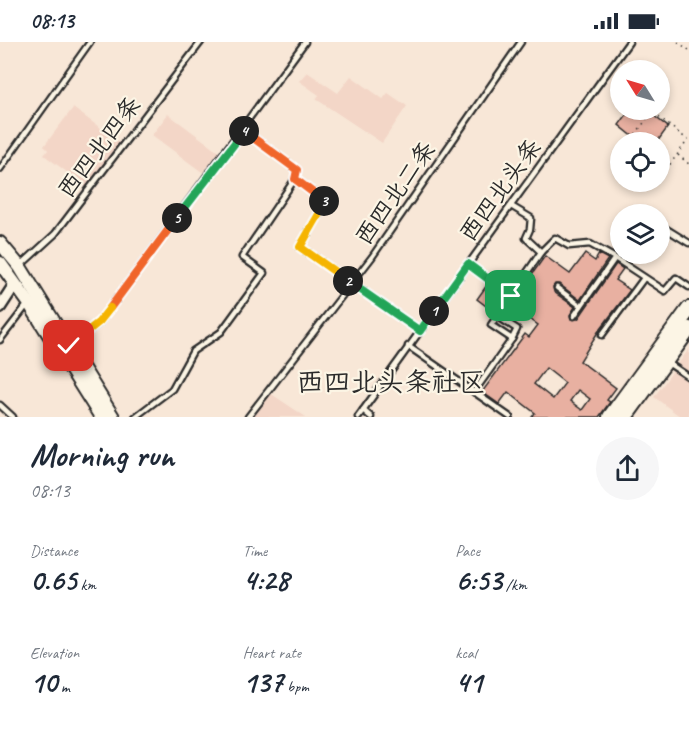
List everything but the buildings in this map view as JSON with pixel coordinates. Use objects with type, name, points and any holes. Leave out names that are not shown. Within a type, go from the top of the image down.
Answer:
[{"type":"main road","points":[[0,243],[20,267],[113,417]]},
{"type":"main road","points":[[6,274],[29,303],[101,417]]},
{"type":"main road","points":[[625,417],[689,309]]},
{"type":"main road","points":[[610,417],[689,329]]},
{"type":"street","points":[[0,307],[6,274]]},
{"type":"lane","points":[[0,169],[90,42]]},
{"type":"lane","name":"西四北四条","points":[[6,274],[20,267],[55,234],[201,42]]},
{"type":"lane","points":[[69,346],[99,322],[243,130],[305,42]]},
{"type":"lane","name":"西四北二条","points":[[248,417],[379,247],[521,42]]},
{"type":"lane","name":"西四北头条","points":[[358,417],[629,42]]},
{"type":"lane","points":[[135,417],[172,389],[193,351],[221,332],[264,273],[242,257],[295,179],[297,170],[243,130]]},
{"type":"lane","points":[[295,179],[326,202],[300,247],[420,331]]},
{"type":"lane","points":[[511,206],[531,218],[526,238],[541,252]]},
{"type":"lane","points":[[670,231],[689,243]]},
{"type":"lane","points":[[512,339],[491,325],[541,252],[555,238],[569,246],[590,244],[610,255]]},
{"type":"lane","points":[[468,264],[511,296]]},
{"type":"lane","points":[[574,316],[611,264]]},
{"type":"lane","points":[[624,264],[665,291],[676,278],[689,287]]},
{"type":"lane","points":[[602,335],[644,278]]},
{"type":"lane","points":[[557,288],[581,306]]},
{"type":"lane","points":[[0,340],[29,303]]},
{"type":"lane","points":[[474,392],[517,329],[497,316]]},
{"type":"lane","points":[[408,346],[510,417]]},
{"type":"lane","points":[[661,358],[689,377]]},
{"type":"lane","points":[[0,405],[12,417]]},
{"type":"lane","points":[[363,410],[371,417]]},
{"type":"path","points":[[678,42],[689,50]]},
{"type":"path","points":[[637,132],[652,112],[688,140],[670,164]]},
{"type":"path","points":[[677,155],[689,164]]},
{"type":"shaded area","points":[[307,72],[338,93],[351,76],[383,99],[388,93],[407,106],[382,143],[316,99],[319,95],[299,81]]},
{"type":"shaded area","points":[[73,108],[121,143],[87,187],[44,155],[48,150],[44,146]]},
{"type":"shaded area","points":[[168,114],[222,154],[206,175],[152,135]]},
{"type":"shaded area","points":[[689,349],[689,417],[681,417],[654,397]]},
{"type":"shaded area","points":[[270,393],[306,417],[251,417]]},
{"type":"district","name":"西四北头条社区","points":[[391,382]]},
{"type":"route","points":[[69,346],[99,322],[243,130],[297,170],[295,179],[326,202],[300,247],[420,331],[468,264],[511,296]]}]
